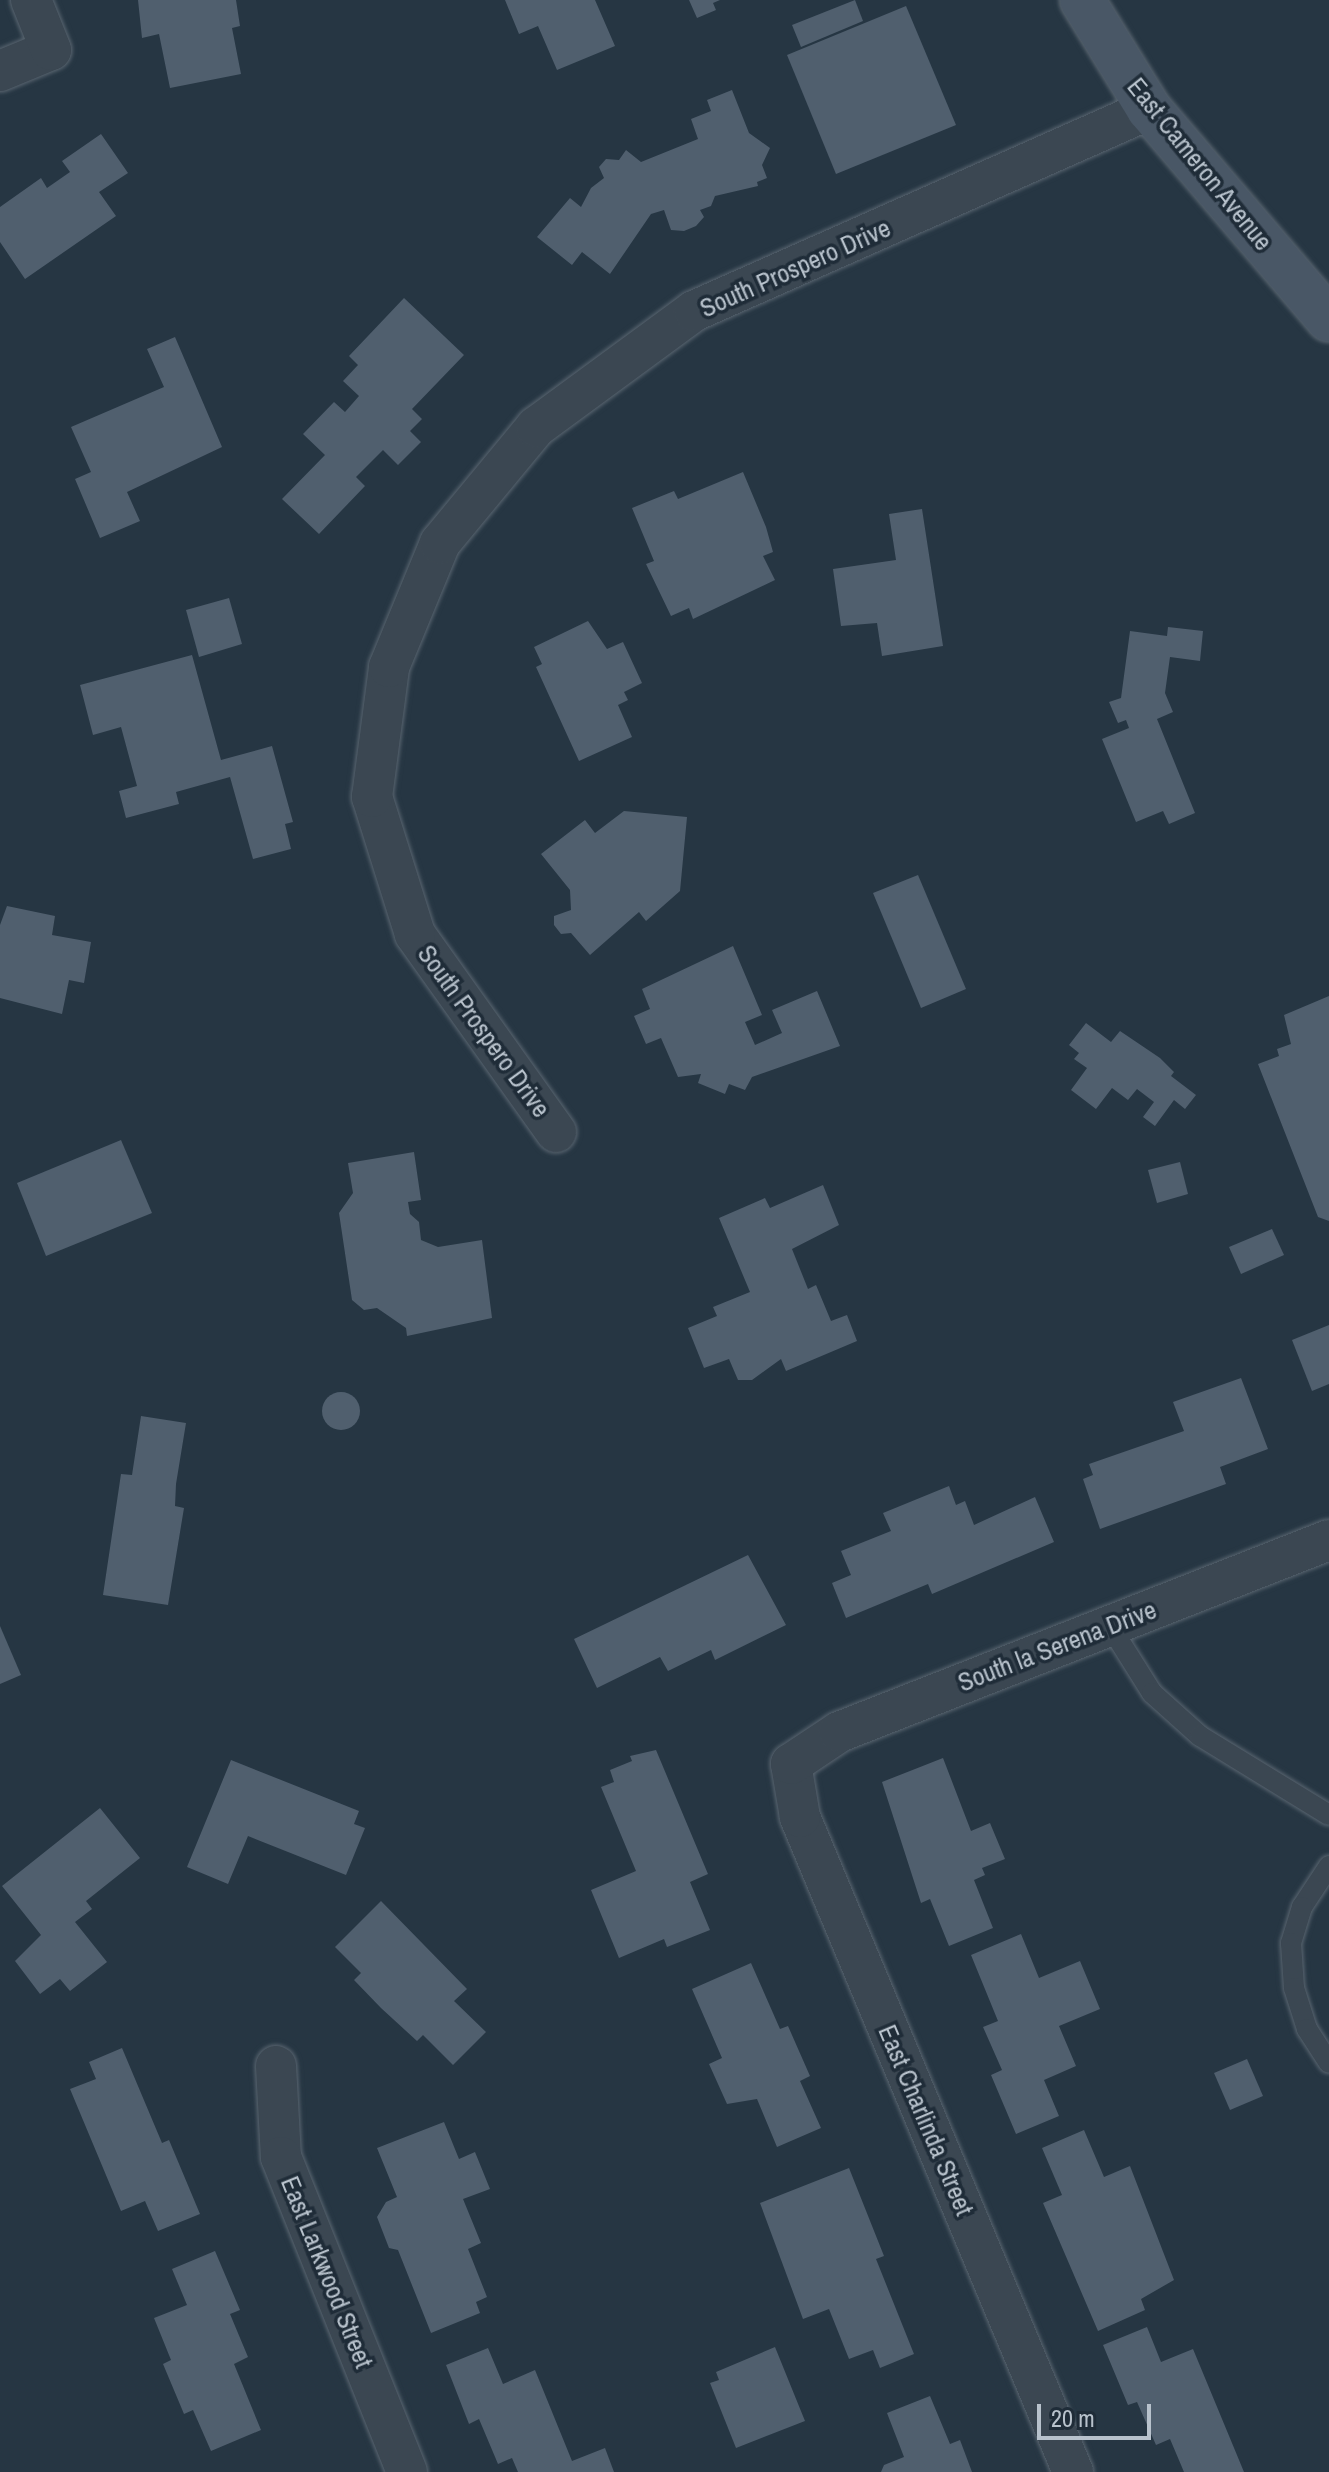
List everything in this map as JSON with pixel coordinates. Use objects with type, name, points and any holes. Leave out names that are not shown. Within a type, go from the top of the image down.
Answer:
[{"type":"main road","name":"East Cameron Avenue","points":[[1082,0],[1149,109],[1329,320]]},
{"type":"street","points":[[0,71],[51,50],[31,0]]},
{"type":"street","name":"South Prospero Drive","points":[[556,1132],[415,934],[372,797],[389,667],[440,543],[536,427],[694,311],[1149,109]]},
{"type":"street","name":"South la Serena Drive","points":[[791,1764],[839,1732],[1329,1540]]},
{"type":"street","name":"East Charlinda Street","points":[[791,1764],[800,1817],[1073,2472]]},
{"type":"street","name":"East Larkwood Street","points":[[276,2066],[281,2157],[407,2472]]},
{"type":"lane","points":[[1110,1626],[1152,1693],[1200,1736],[1329,1815]]},
{"type":"lane","points":[[1329,1866],[1302,1907],[1291,1943],[1294,1988],[1307,2029],[1329,2063]]},
{"type":"building","points":[[138,0],[236,0],[240,26],[232,28],[241,74],[170,88],[159,34],[142,38]]},
{"type":"building","points":[[505,0],[595,0],[615,46],[557,70],[538,26],[519,34]]},
{"type":"building","points":[[689,0],[720,0],[713,3],[716,10],[697,18]]},
{"type":"building","points":[[855,0],[863,21],[801,47],[792,25]]},
{"type":"building","points":[[906,6],[956,125],[836,174],[787,55]]},
{"type":"building","points":[[732,90],[749,133],[770,148],[762,165],[767,178],[757,182],[758,186],[715,196],[711,206],[700,210],[704,217],[696,226],[684,231],[671,230],[664,210],[651,214],[610,274],[582,252],[572,265],[537,237],[570,198],[581,207],[591,188],[604,178],[599,167],[606,159],[619,160],[626,150],[641,162],[698,139],[691,119],[711,111],[707,100]]},
{"type":"building","points":[[101,134],[128,173],[99,192],[116,216],[25,279],[0,242],[0,207],[41,178],[47,188],[70,172],[62,161]]},
{"type":"building","points":[[404,298],[464,355],[412,409],[422,419],[410,431],[421,442],[398,465],[383,450],[356,477],[365,486],[319,534],[282,499],[325,455],[303,434],[334,402],[345,412],[359,396],[343,381],[358,365],[349,356]]},
{"type":"building","points":[[175,337],[222,447],[127,492],[140,521],[100,538],[75,479],[91,472],[71,427],[164,387],[147,349]]},
{"type":"building","points":[[743,472],[766,527],[773,552],[763,556],[775,580],[693,619],[689,608],[671,616],[646,564],[654,561],[632,508],[674,491],[678,499]]},
{"type":"building","points":[[922,509],[943,646],[882,656],[877,623],[841,626],[833,569],[896,560],[889,514]]},
{"type":"building","points":[[229,598],[242,644],[199,657],[186,610]]},
{"type":"building","points":[[588,621],[607,649],[623,642],[642,683],[624,692],[628,700],[618,705],[632,737],[579,761],[536,667],[542,664],[534,647]]},
{"type":"building","points":[[1168,627],[1203,631],[1200,661],[1170,657],[1165,693],[1173,712],[1157,719],[1195,813],[1169,824],[1163,811],[1136,822],[1102,739],[1129,728],[1126,720],[1118,723],[1109,702],[1121,698],[1130,631],[1167,636]]},
{"type":"building","points":[[192,655],[221,760],[272,746],[293,822],[285,824],[291,849],[253,859],[230,777],[176,792],[179,804],[126,818],[119,791],[137,786],[121,727],[93,735],[80,685]]},
{"type":"building","points":[[624,811],[687,817],[680,891],[646,921],[639,912],[590,955],[571,933],[561,934],[554,925],[554,916],[571,910],[570,890],[541,854],[585,820],[595,833]]},
{"type":"building","points":[[918,875],[966,989],[921,1008],[873,893]]},
{"type":"building","points":[[7,906],[55,916],[52,935],[91,942],[84,983],[69,980],[62,1014],[0,998],[0,925]]},
{"type":"building","points":[[733,946],[762,1015],[745,1022],[755,1045],[782,1033],[772,1010],[817,991],[840,1046],[752,1077],[745,1090],[729,1084],[725,1094],[698,1083],[701,1074],[678,1077],[661,1038],[646,1044],[634,1016],[650,1009],[642,989]]},
{"type":"building","points":[[1329,996],[1329,1221],[1318,1217],[1258,1064],[1279,1056],[1277,1049],[1291,1044],[1284,1015]]},
{"type":"building","points":[[1086,1023],[1111,1042],[1120,1031],[1160,1058],[1174,1072],[1171,1076],[1196,1095],[1185,1109],[1174,1100],[1155,1126],[1143,1117],[1154,1102],[1137,1089],[1128,1100],[1112,1088],[1096,1109],[1071,1090],[1087,1068],[1074,1059],[1079,1053],[1069,1045]]},
{"type":"building","points":[[121,1140],[152,1213],[46,1256],[17,1183]]},
{"type":"building","points":[[414,1152],[421,1200],[408,1202],[410,1214],[419,1222],[421,1240],[438,1247],[482,1240],[492,1318],[407,1336],[406,1328],[377,1308],[364,1310],[352,1300],[339,1213],[353,1193],[348,1163]]},
{"type":"building","points":[[1180,1162],[1188,1194],[1157,1203],[1148,1170]]},
{"type":"building","points":[[823,1185],[839,1225],[792,1249],[808,1289],[816,1285],[831,1321],[847,1315],[857,1341],[786,1371],[781,1359],[752,1380],[738,1380],[729,1359],[704,1368],[688,1328],[717,1316],[713,1307],[750,1292],[719,1218],[765,1198],[770,1208]]},
{"type":"building","points":[[1272,1229],[1284,1255],[1241,1274],[1229,1247]]},
{"type":"building","points":[[1329,1325],[1329,1384],[1312,1391],[1292,1340]]},
{"type":"building","points":[[1241,1378],[1268,1449],[1220,1467],[1226,1484],[1100,1529],[1083,1479],[1093,1475],[1089,1464],[1184,1431],[1173,1402]]},
{"type":"building","points":[[341,1392],[354,1398],[360,1411],[354,1424],[341,1430],[328,1424],[322,1411],[328,1398]]},
{"type":"building","points":[[141,1416],[186,1423],[175,1506],[184,1508],[168,1605],[103,1595],[121,1474],[132,1475]]},
{"type":"building","points":[[949,1486],[956,1505],[965,1501],[974,1525],[1035,1497],[1054,1542],[932,1594],[928,1584],[846,1618],[832,1583],[851,1575],[841,1551],[891,1531],[883,1513]]},
{"type":"building","points":[[748,1555],[786,1625],[715,1660],[711,1650],[668,1671],[660,1657],[597,1688],[574,1639]]},
{"type":"building","points":[[0,1626],[21,1675],[0,1684]]},
{"type":"building","points":[[656,1750],[708,1874],[690,1882],[710,1930],[667,1947],[664,1939],[619,1958],[591,1890],[636,1871],[601,1787],[614,1782],[610,1770],[632,1761],[630,1756]]},
{"type":"building","points":[[943,1758],[971,1831],[990,1823],[1005,1859],[982,1868],[985,1875],[974,1880],[993,1928],[949,1946],[930,1899],[921,1903],[882,1782]]},
{"type":"building","points":[[231,1760],[359,1811],[354,1824],[365,1828],[346,1875],[248,1836],[228,1884],[187,1867]]},
{"type":"building","points":[[100,1808],[140,1858],[86,1901],[92,1909],[75,1922],[107,1962],[70,1991],[60,1979],[40,1994],[15,1961],[41,1935],[2,1886]]},
{"type":"building","points":[[381,1901],[467,1989],[454,2001],[486,2032],[453,2065],[423,2035],[417,2041],[381,2008],[354,1980],[361,1973],[335,1947]]},
{"type":"building","points":[[1021,1934],[1039,1978],[1080,1961],[1100,2009],[1059,2026],[1076,2066],[1044,2080],[1059,2116],[1016,2134],[991,2075],[1002,2070],[983,2027],[998,2021],[971,1955]]},
{"type":"building","points":[[751,1963],[780,2029],[788,2026],[810,2076],[800,2081],[821,2128],[777,2147],[757,2099],[727,2104],[709,2064],[722,2058],[692,1989]]},
{"type":"building","points":[[122,2048],[162,2143],[169,2140],[200,2214],[158,2231],[145,2201],[121,2211],[70,2089],[96,2079],[89,2062]]},
{"type":"building","points":[[1247,2059],[1263,2096],[1230,2110],[1214,2073]]},
{"type":"building","points":[[444,2122],[459,2159],[475,2152],[490,2189],[463,2199],[481,2243],[468,2249],[487,2297],[476,2302],[480,2313],[431,2333],[398,2250],[389,2248],[377,2217],[386,2202],[397,2197],[377,2148]]},
{"type":"building","points":[[1084,2130],[1104,2177],[1130,2166],[1174,2280],[1141,2299],[1145,2310],[1098,2331],[1043,2203],[1062,2195],[1042,2148]]},
{"type":"building","points":[[849,2168],[884,2256],[876,2259],[914,2354],[880,2368],[873,2350],[849,2359],[829,2309],[803,2319],[760,2203]]},
{"type":"building","points":[[215,2251],[240,2310],[230,2314],[248,2357],[234,2364],[261,2430],[211,2451],[193,2410],[184,2414],[163,2364],[171,2360],[154,2318],[187,2305],[172,2269]]},
{"type":"building","points":[[1147,2327],[1161,2362],[1193,2349],[1244,2472],[1184,2472],[1170,2439],[1156,2445],[1137,2402],[1128,2405],[1103,2345]]},
{"type":"building","points":[[775,2347],[805,2421],[736,2448],[710,2383],[719,2380],[716,2372]]},
{"type":"building","points":[[488,2348],[503,2384],[535,2370],[572,2461],[605,2448],[614,2472],[518,2472],[512,2458],[498,2464],[479,2419],[469,2424],[446,2365]]},
{"type":"building","points":[[930,2396],[950,2444],[960,2440],[972,2472],[881,2472],[884,2465],[904,2457],[887,2413]]}]
